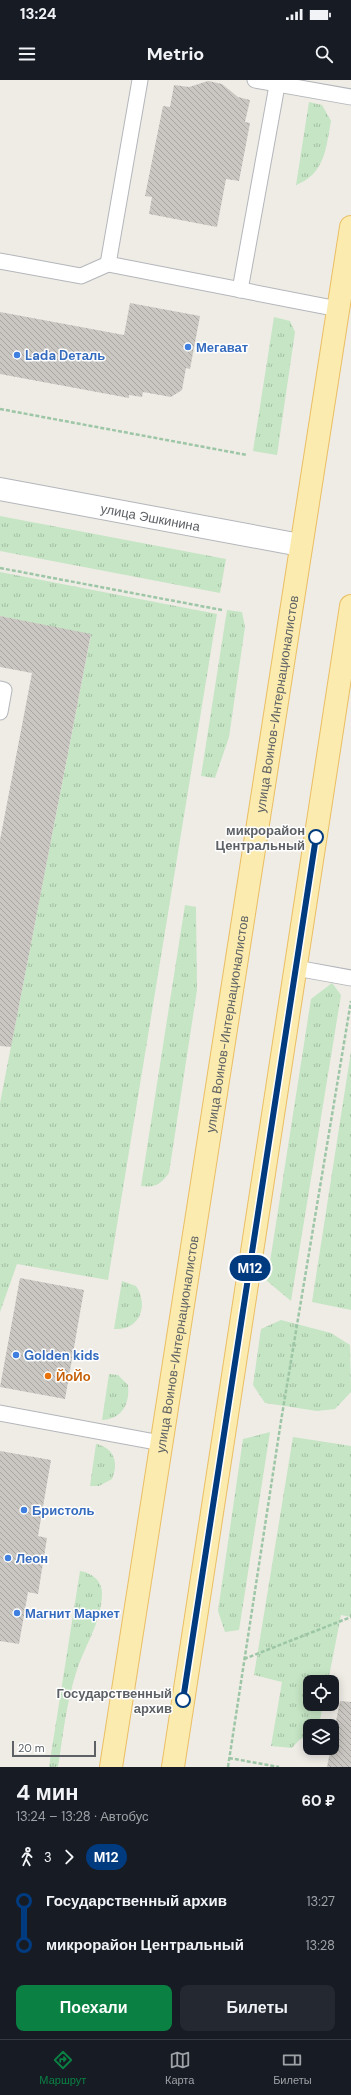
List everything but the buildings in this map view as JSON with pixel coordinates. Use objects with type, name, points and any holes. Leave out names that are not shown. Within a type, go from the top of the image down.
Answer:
[{"type":"main road","name":"улица Воинов-Интернационалистов","points":[[111,1767],[300,545],[338,309],[347,282],[351,227]]},
{"type":"main road","points":[[173,1767],[296,968],[345,682],[351,606]]},
{"type":"street","name":"улица Эшкинина","points":[[0,489],[300,545]]},
{"type":"lane","points":[[108,264],[140,80]]},
{"type":"lane","points":[[255,80],[278,82],[351,97]]},
{"type":"lane","points":[[240,290],[278,82]]},
{"type":"lane","points":[[0,261],[80,276],[108,264],[338,309]]},
{"type":"lane","points":[[0,689],[4,690],[0,712]]},
{"type":"lane","points":[[296,968],[351,978]]},
{"type":"lane","points":[[0,1413],[161,1443]]},
{"type":"path","points":[[0,408],[247,455]]},
{"type":"path","points":[[0,568],[222,610]]},
{"type":"path","points":[[228,1767],[297,1320],[351,1001]]},
{"type":"path","points":[[244,1660],[351,1617]]},
{"type":"path","points":[[229,1758],[279,1767]]},
{"type":"green space","points":[[309,102],[322,105],[331,121],[328,141],[322,159],[313,174],[306,180],[296,185]]},
{"type":"green space","points":[[274,317],[290,321],[295,332],[277,455],[253,451]]},
{"type":"green space","points":[[0,516],[226,559],[220,593],[0,551]]},
{"type":"green space","points":[[0,572],[217,614],[108,1280],[17,1264],[0,1312],[0,1103],[91,635],[0,616]]},
{"type":"green space","points":[[227,610],[242,612],[245,627],[229,737],[215,778],[201,776]]},
{"type":"green space","points":[[185,905],[196,907],[197,990],[169,1173],[163,1180],[154,1186],[141,1186]]},
{"type":"green space","points":[[332,983],[341,995],[291,1301],[267,1281],[311,999]]},
{"type":"green space","points":[[351,1051],[351,1310],[312,1302]]},
{"type":"green space","points":[[122,1281],[136,1286],[140,1293],[142,1308],[136,1321],[130,1326],[123,1329],[114,1329]]},
{"type":"green space","points":[[281,1320],[331,1333],[350,1345],[351,1392],[335,1409],[317,1411],[265,1403],[253,1385],[261,1329]]},
{"type":"green space","points":[[109,1374],[118,1375],[128,1385],[128,1398],[120,1413],[115,1417],[102,1420]]},
{"type":"green space","points":[[270,1432],[239,1630],[225,1632],[218,1611],[243,1439]]},
{"type":"green space","points":[[293,1437],[351,1446],[351,1617],[341,1615],[329,1675],[303,1675],[303,1711],[322,1711],[320,1719],[303,1719],[303,1738],[299,1740],[292,1748],[271,1746],[282,1682],[254,1675]]},
{"type":"green space","points":[[96,1444],[111,1452],[115,1462],[115,1467],[112,1479],[99,1486],[90,1486]]},
{"type":"green space","points":[[80,1571],[96,1578],[99,1582],[102,1590],[101,1605],[99,1615],[79,1663],[70,1696],[58,1767],[49,1767]]},
{"type":"bus line","name":"М12","points":[[183,1700],[316,837]]},
{"type":"place","name":"Мегават","points":[[188,347]]},
{"type":"place","name":"Lada Dеталь","points":[[17,355]]},
{"type":"place","name":"микрорайон Центральный","points":[[316,837]]},
{"type":"place","name":"Golden kids","points":[[16,1355]]},
{"type":"place","name":"ЙоЙо","points":[[48,1376]]},
{"type":"place","name":"Бристоль","points":[[24,1510]]},
{"type":"place","name":"Леон","points":[[8,1558]]},
{"type":"place","name":"Магнит Маркет","points":[[17,1613]]},
{"type":"place","name":"Государственный архив","points":[[183,1700]]}]
